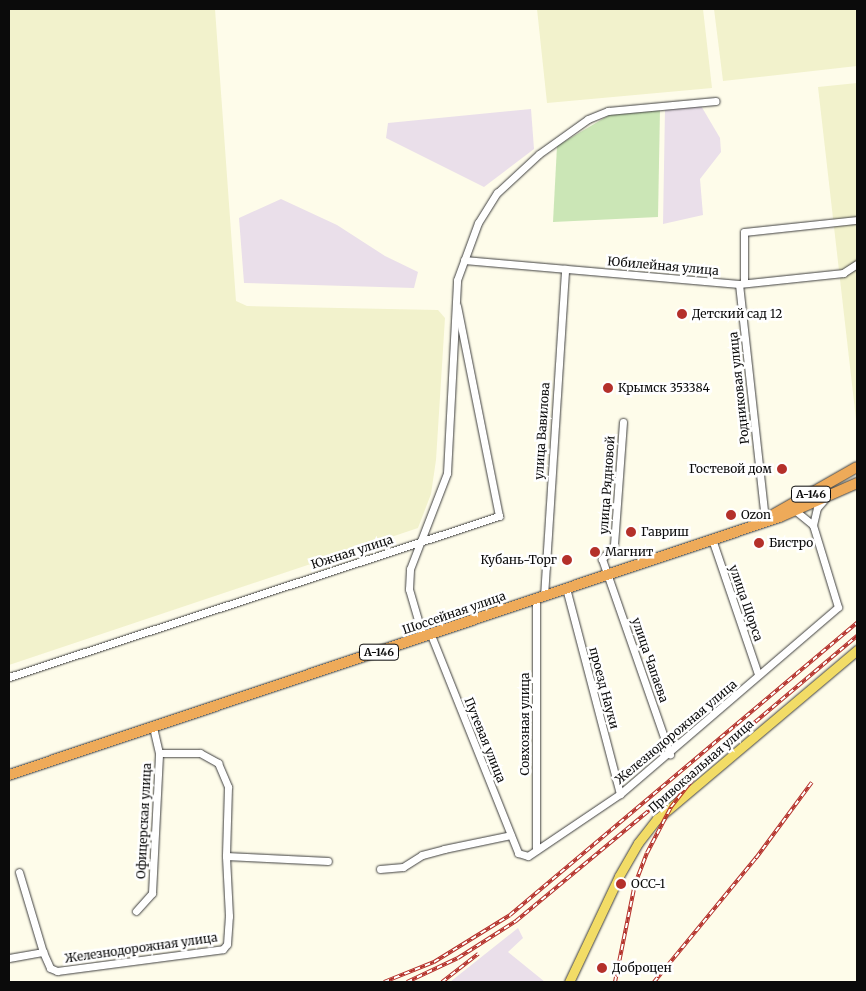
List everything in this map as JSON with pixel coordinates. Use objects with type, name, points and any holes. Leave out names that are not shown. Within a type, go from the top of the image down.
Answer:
[{"type":"highway","name":"А-146","points":[[765,520],[857,467]]},
{"type":"highway","name":"А-146","points":[[765,520],[824,500],[857,482]]},
{"type":"highway","name":"Шоссейная улица","points":[[9,775],[427,636],[765,520]]},
{"type":"main road","name":"Привокзальная улица","points":[[569,982],[619,876],[651,826],[857,650]]},
{"type":"street","points":[[457,306],[457,280],[478,223],[497,193],[539,154],[588,119],[608,111],[716,101]]},
{"type":"street","name":"Родниковая улица","points":[[765,520],[741,284],[744,232],[857,220]]},
{"type":"street","name":"Юбилейная улица","points":[[464,260],[741,284],[843,273],[857,264]]},
{"type":"street","name":"улица Вавилова","points":[[540,597],[565,269]]},
{"type":"street","name":"Южная улица","points":[[9,678],[499,516],[457,306]]},
{"type":"street","name":"Путевая улица","points":[[457,306],[447,473],[410,569],[409,589],[518,853]]},
{"type":"street","name":"улица Рядновой","points":[[608,574],[602,559],[614,546],[624,422]]},
{"type":"street","points":[[796,511],[813,525],[818,508],[824,500]]},
{"type":"street","name":"Железнодорожная улица","points":[[518,853],[528,856],[620,794],[670,754],[758,674],[838,607],[813,525]]},
{"type":"street","name":"улица Щорса","points":[[712,539],[758,674]]},
{"type":"street","name":"улица Чапаева","points":[[608,574],[670,754]]},
{"type":"street","name":"проезд Науки","points":[[566,588],[620,794]]},
{"type":"street","name":"Совхозная улица","points":[[536,850],[540,597]]},
{"type":"street","name":"Офицерская улица","points":[[136,911],[152,893],[160,753],[152,727]]},
{"type":"street","points":[[160,753],[200,753],[218,763],[228,787],[226,856],[328,861]]},
{"type":"street","points":[[380,869],[403,867],[422,855],[444,849],[511,836]]},
{"type":"street","name":"Железнодорожная улица","points":[[43,952],[50,968],[57,972],[215,951],[227,944],[226,856]]},
{"type":"street","points":[[9,958],[43,952],[19,872]]},
{"type":"shaded area","points":[[681,104],[700,104],[720,138],[721,152],[700,179],[703,215],[663,224],[665,109]]},
{"type":"shaded area","points":[[531,109],[534,149],[484,187],[386,138],[388,123]]},
{"type":"shaded area","points":[[281,199],[337,225],[385,256],[418,272],[414,288],[244,283],[239,218]]},
{"type":"shaded area","points":[[518,928],[523,938],[508,952],[545,982],[450,982]]},
{"type":"green space","points":[[9,9],[215,9],[236,301],[247,306],[438,310],[445,318],[436,460],[431,494],[418,528],[9,665]]},
{"type":"green space","points":[[537,9],[703,9],[712,88],[547,103]]},
{"type":"green space","points":[[714,9],[857,9],[857,66],[723,81]]},
{"type":"green space","points":[[857,83],[857,428],[818,87]]},
{"type":"green space","points":[[660,109],[658,217],[553,222],[557,146],[611,114]]},
{"type":"railway","points":[[384,982],[434,962],[510,915],[857,623]]},
{"type":"railway","points":[[615,982],[635,884],[647,853],[671,807],[700,770],[857,636]]},
{"type":"railway","points":[[407,982],[458,958],[516,921],[686,780]]},
{"type":"railway","points":[[654,982],[756,858],[812,782]]},
{"type":"railway","points":[[442,982],[478,954]]},
{"type":"place","name":"Детский сад 12","points":[[682,314]]},
{"type":"place","name":"Крымск 353384","points":[[608,388]]},
{"type":"place","name":"Гостевой дом","points":[[782,469]]},
{"type":"place","name":"Ozon","points":[[731,515]]},
{"type":"place","name":"Гавриш","points":[[631,532]]},
{"type":"place","name":"Бистро","points":[[759,543]]},
{"type":"place","name":"Магнит","points":[[595,552]]},
{"type":"place","name":"Кубань-Торг","points":[[567,560]]},
{"type":"place","name":"ОСС-1","points":[[621,884]]},
{"type":"place","name":"Доброцен","points":[[602,968]]}]
